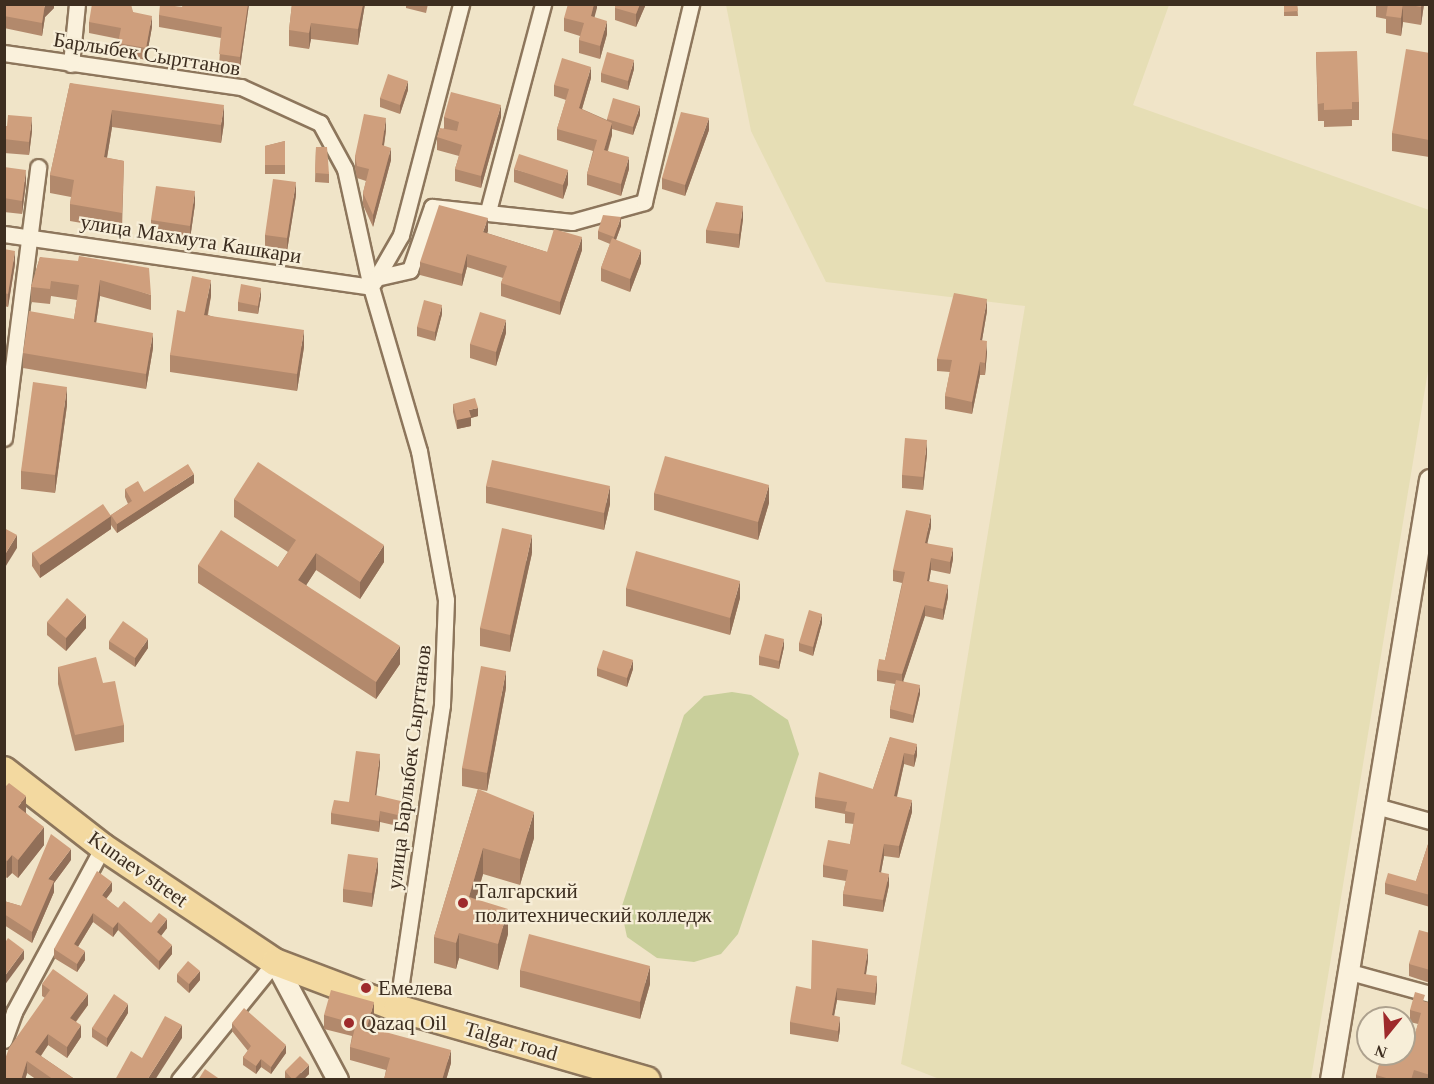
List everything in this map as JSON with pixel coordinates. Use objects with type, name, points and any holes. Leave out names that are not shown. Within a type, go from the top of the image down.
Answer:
[{"type":"main road","name":"Kunaev street","points":[[4,770],[103,847],[275,962]]},
{"type":"main road","name":"Talgar road","points":[[275,962],[397,1008],[647,1080]]},
{"type":"street","points":[[71,64],[77,4]]},
{"type":"street","points":[[373,282],[401,235],[461,4]]},
{"type":"street","points":[[488,211],[543,4]]},
{"type":"street","points":[[373,282],[410,270],[432,207],[581,222],[644,202],[691,4]]},
{"type":"street","name":"Барлыбек Сырттанов","points":[[4,53],[241,87],[320,123],[345,169],[373,282]]},
{"type":"street","points":[[4,438],[32,237],[38,167]]},
{"type":"street","name":"улица Махмута Кашкари","points":[[4,234],[373,282]]},
{"type":"street","name":"улица Барлыбек Сырттанов","points":[[373,282],[419,451],[446,600],[442,705],[397,1008]]},
{"type":"street","points":[[1331,1080],[1430,480]]},
{"type":"street","points":[[1376,806],[1430,821]]},
{"type":"street","points":[[4,1040],[14,1012],[103,847]]},
{"type":"street","points":[[179,1080],[275,962],[338,1080]]},
{"type":"street","points":[[1350,972],[1430,994]]},
{"type":"shaded area","points":[[726,5],[1169,5],[1133,105],[1429,210],[1429,365],[1311,1079],[942,1080],[901,1064],[1025,306],[826,282],[751,131]]},
{"type":"green space","points":[[732,692],[751,695],[788,720],[799,754],[738,934],[721,954],[694,962],[657,958],[627,937],[621,909],[684,715],[704,696]]},
{"type":"building","points":[[4,4],[45,4],[42,23],[4,16]]},
{"type":"building","points":[[92,4],[131,4],[133,12],[152,16],[146,48],[118,43],[121,28],[89,22]]},
{"type":"building","points":[[160,4],[182,7],[183,4],[248,4],[240,57],[219,54],[222,27],[159,15]]},
{"type":"building","points":[[292,4],[363,4],[358,29],[311,23],[309,33],[289,30]]},
{"type":"building","points":[[568,4],[594,4],[591,16],[607,21],[600,46],[579,40],[584,23],[564,18]]},
{"type":"building","points":[[615,4],[640,4],[636,14],[615,8]]},
{"type":"building","points":[[1284,4],[1297,4],[1298,11],[1284,12]]},
{"type":"building","points":[[1388,4],[1403,4],[1401,18],[1386,16]]},
{"type":"building","points":[[1405,4],[1422,4],[1421,7]]},
{"type":"building","points":[[1406,49],[1430,53],[1429,140],[1392,133]]},
{"type":"building","points":[[1357,51],[1359,102],[1352,102],[1352,109],[1324,110],[1324,103],[1318,104],[1316,52]]},
{"type":"building","points":[[607,52],[634,60],[628,81],[601,73]]},
{"type":"building","points":[[562,58],[591,67],[579,108],[612,123],[604,150],[629,157],[621,184],[587,174],[597,140],[557,129],[569,89],[554,85]]},
{"type":"building","points":[[388,74],[408,81],[400,105],[380,98]]},
{"type":"building","points":[[70,83],[224,105],[221,125],[112,110],[104,157],[124,161],[122,213],[70,204],[74,180],[50,175]]},
{"type":"building","points":[[451,92],[501,105],[481,176],[455,169],[462,145],[437,137],[440,128],[457,131],[459,122],[444,117]]},
{"type":"building","points":[[613,98],[640,106],[633,127],[607,119]]},
{"type":"building","points":[[681,112],[709,118],[685,185],[662,178]]},
{"type":"building","points":[[364,114],[386,118],[382,145],[391,148],[373,215],[363,193],[369,169],[357,166],[355,156]]},
{"type":"building","points":[[8,115],[32,117],[29,142],[4,139],[4,126],[7,126]]},
{"type":"building","points":[[285,141],[285,165],[265,165],[265,146]]},
{"type":"building","points":[[316,147],[327,147],[329,174],[315,173]]},
{"type":"building","points":[[519,154],[568,170],[563,185],[514,169]]},
{"type":"building","points":[[4,167],[26,170],[22,201],[4,198]]},
{"type":"building","points":[[273,179],[296,182],[287,238],[265,235]]},
{"type":"building","points":[[156,186],[195,191],[190,226],[151,220]]},
{"type":"building","points":[[716,202],[743,206],[739,234],[706,230]]},
{"type":"building","points":[[439,205],[488,218],[483,232],[547,252],[554,229],[582,237],[560,302],[501,283],[507,266],[467,254],[462,274],[420,262]]},
{"type":"building","points":[[603,215],[621,217],[614,237],[598,231]]},
{"type":"building","points":[[612,238],[641,250],[630,279],[601,268]]},
{"type":"building","points":[[4,249],[15,251],[8,294],[4,293]]},
{"type":"building","points":[[79,256],[149,268],[151,295],[100,280],[94,322],[153,333],[146,374],[23,353],[29,311],[74,319],[79,285],[51,281],[50,289],[31,287],[40,257],[78,261]]},
{"type":"building","points":[[192,276],[211,280],[204,315],[304,330],[297,374],[170,355],[177,310],[185,312]]},
{"type":"building","points":[[241,284],[261,288],[258,306],[238,302]]},
{"type":"building","points":[[954,293],[987,299],[980,340],[987,341],[985,363],[980,362],[972,402],[945,396],[952,360],[937,359]]},
{"type":"building","points":[[424,300],[442,305],[435,332],[417,327]]},
{"type":"building","points":[[480,312],[506,320],[496,352],[470,344]]},
{"type":"building","points":[[33,382],[67,387],[55,475],[21,471]]},
{"type":"building","points":[[475,398],[478,408],[469,410],[471,417],[457,420],[453,404]]},
{"type":"building","points":[[905,438],[927,440],[923,477],[902,475]]},
{"type":"building","points":[[665,456],[769,485],[758,522],[654,493]]},
{"type":"building","points":[[492,460],[610,486],[604,513],[486,486]]},
{"type":"building","points":[[258,462],[384,545],[360,582],[316,553],[298,580],[400,646],[376,682],[198,565],[221,530],[278,567],[296,540],[234,499]]},
{"type":"building","points":[[188,464],[194,474],[117,524],[111,515],[132,501],[125,489],[138,481],[144,492]]},
{"type":"building","points":[[103,504],[111,516],[40,565],[32,553]]},
{"type":"building","points":[[906,510],[931,515],[925,543],[953,548],[950,562],[931,558],[927,581],[948,585],[943,609],[925,605],[902,674],[877,670],[879,659],[885,660],[905,572],[893,570]]},
{"type":"building","points":[[4,528],[17,535],[4,556]]},
{"type":"building","points":[[502,528],[532,535],[510,635],[480,628]]},
{"type":"building","points":[[636,551],[740,581],[730,618],[626,588]]},
{"type":"building","points":[[67,598],[86,615],[66,638],[47,622]]},
{"type":"building","points":[[809,610],[822,614],[813,647],[799,643]]},
{"type":"building","points":[[123,621],[148,639],[135,658],[109,641]]},
{"type":"building","points":[[765,634],[784,639],[779,661],[759,656]]},
{"type":"building","points":[[603,650],[633,660],[627,678],[597,668]]},
{"type":"building","points":[[96,657],[103,683],[115,681],[124,725],[75,735],[58,667]]},
{"type":"building","points":[[481,666],[506,671],[487,773],[462,768]]},
{"type":"building","points":[[896,680],[920,685],[913,715],[890,709]]},
{"type":"building","points":[[890,737],[917,744],[914,755],[904,753],[894,796],[912,800],[899,846],[884,844],[879,872],[889,874],[883,900],[843,894],[848,870],[823,865],[828,840],[850,844],[855,813],[845,811],[847,802],[815,797],[819,772],[873,789]]},
{"type":"building","points":[[356,751],[380,754],[375,795],[405,802],[402,816],[380,811],[379,821],[331,813],[334,800],[349,802]]},
{"type":"building","points":[[9,783],[26,796],[18,807],[44,827],[18,860],[12,855],[7,861],[4,859],[4,788]]},
{"type":"building","points":[[478,789],[534,812],[520,859],[483,848],[469,897],[508,909],[498,944],[459,933],[456,943],[434,937]]},
{"type":"building","points":[[51,834],[71,849],[48,879],[54,881],[32,932],[4,914],[4,901],[21,906]]},
{"type":"building","points":[[1430,838],[1430,895],[1385,883],[1388,873],[1416,881]]},
{"type":"building","points":[[348,854],[378,858],[372,893],[343,889]]},
{"type":"building","points":[[97,871],[112,882],[102,895],[118,908],[124,901],[151,923],[159,913],[167,919],[157,932],[172,945],[159,961],[118,922],[113,928],[93,913],[74,944],[85,951],[77,964],[54,949]]},
{"type":"building","points":[[1419,930],[1430,933],[1430,970],[1409,964]]},
{"type":"building","points":[[529,934],[650,966],[640,1002],[520,970]]},
{"type":"building","points":[[8,938],[24,950],[4,977],[4,944]]},
{"type":"building","points":[[812,940],[868,949],[864,974],[877,976],[875,993],[837,988],[832,1015],[840,1017],[838,1031],[790,1022],[796,986],[811,989]]},
{"type":"building","points":[[188,961],[200,971],[189,984],[177,974]]},
{"type":"building","points":[[53,969],[88,994],[70,1018],[81,1025],[67,1047],[48,1034],[35,1052],[76,1080],[54,1080],[27,1061],[21,1080],[4,1080],[4,1062],[9,1048],[50,990],[42,984]]},
{"type":"building","points":[[331,990],[374,1002],[367,1027],[451,1050],[442,1080],[384,1079],[390,1058],[350,1047],[356,1024],[324,1015]]},
{"type":"building","points":[[1415,992],[1425,995],[1423,1001],[1430,1003],[1430,1075],[1414,1070],[1411,1080],[1393,1080],[1376,1075],[1379,1066],[1416,1066],[1416,1030],[1421,1013],[1416,1012],[1416,1006],[1411,1006]]},
{"type":"building","points":[[114,994],[128,1004],[107,1038],[92,1028]]},
{"type":"building","points":[[244,1008],[286,1045],[271,1067],[261,1059],[256,1066],[243,1057],[251,1046],[232,1023]]},
{"type":"building","points":[[165,1016],[182,1025],[147,1080],[115,1080],[131,1051],[142,1058]]},
{"type":"building","points":[[300,1056],[309,1065],[293,1080],[285,1071]]},
{"type":"building","points":[[205,1069],[221,1080],[198,1080]]},
{"type":"place","name":"Талгарский политехнический колледж","points":[[463,903]]},
{"type":"place","name":"Емелева","points":[[366,988]]},
{"type":"place","name":"Qazaq Oil","points":[[349,1023]]}]
